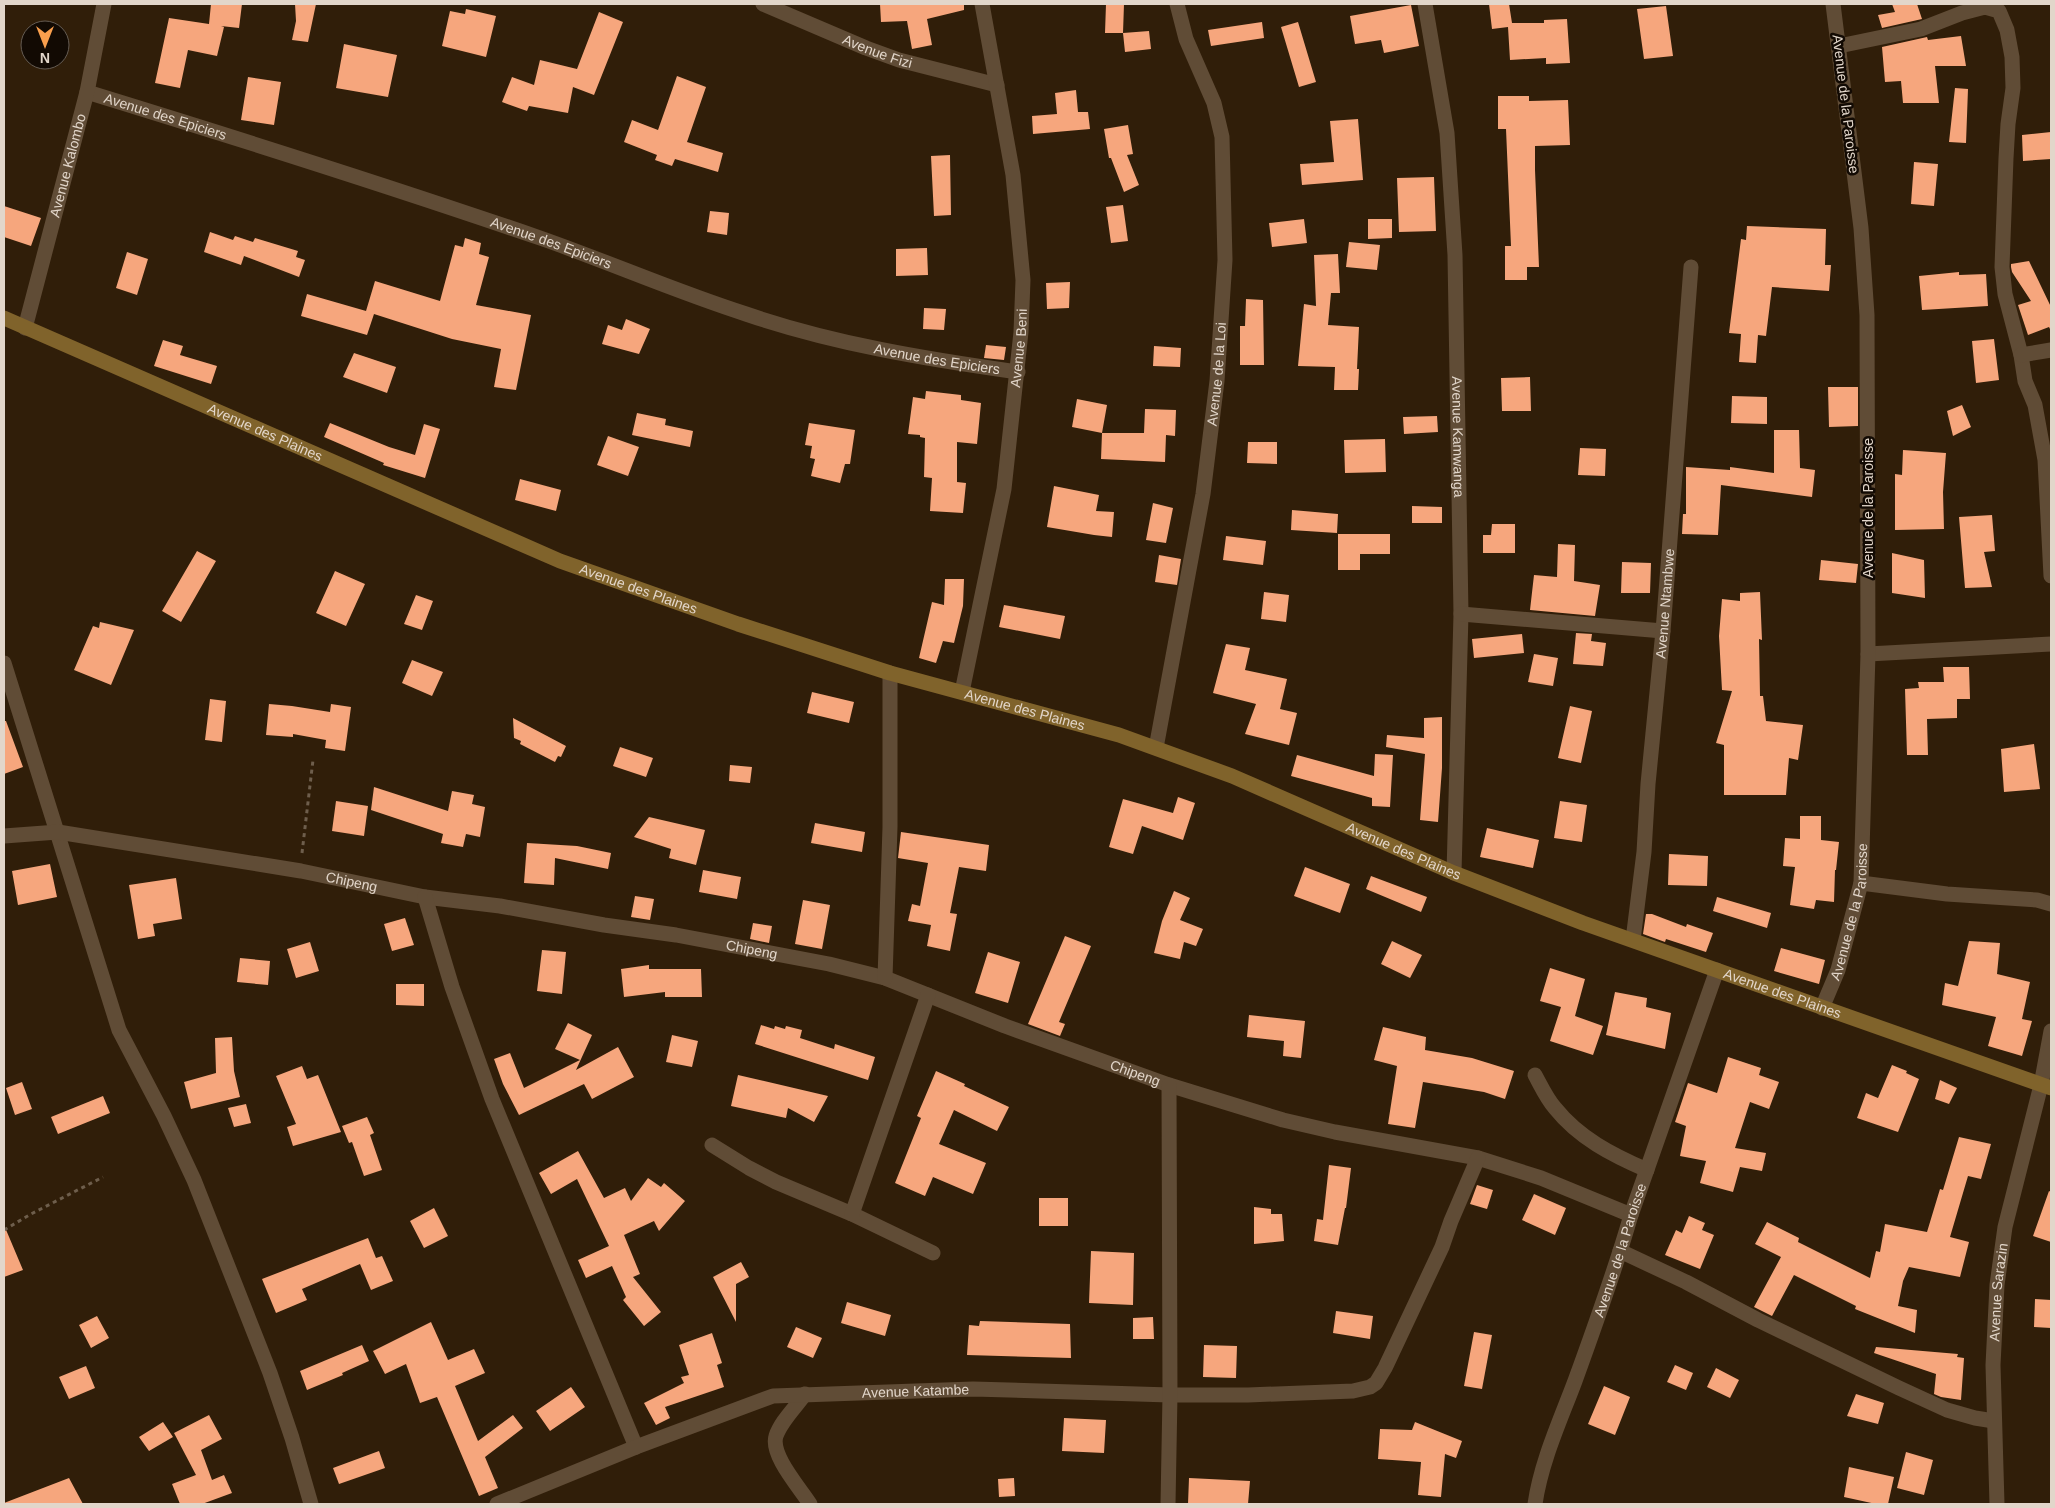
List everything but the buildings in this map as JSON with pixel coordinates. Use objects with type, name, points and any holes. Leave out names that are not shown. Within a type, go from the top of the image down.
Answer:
[{"type":"street","name":"Avenue Kalombo","points":[[25,328],[87,92],[104,4]]},
{"type":"street","name":"Avenue Fizi","points":[[763,4],[899,60],[997,84]]},
{"type":"street","name":"Avenue Beni","points":[[962,692],[1004,489],[1018,372],[1023,280],[1013,175],[982,4]]},
{"type":"street","name":"Avenue de la Loi","points":[[1156,748],[1203,494],[1217,381],[1225,260],[1224,162],[1221,128],[1209,89],[1186,39],[1177,4]]},
{"type":"street","name":"Avenue Kamwanga","points":[[1425,4],[1447,133],[1451,171],[1455,255],[1461,614],[1454,873]]},
{"type":"street","name":"Avenue de la Paroisse","points":[[1822,1008],[1838,970],[1861,882],[1868,654],[1867,315],[1862,228],[1833,4]]},
{"type":"street","points":[[1839,46],[1921,29],[1985,6],[1999,11],[2007,30],[2012,58],[2013,88],[2008,124],[2002,266],[2004,294],[2021,355],[2025,381],[2035,405],[2045,460],[2051,576]]},
{"type":"street","name":"Avenue des Epiciers","points":[[87,92],[301,158],[544,240],[746,314],[843,342],[934,360],[1018,372]]},
{"type":"street","name":"Avenue Ntambwe","points":[[1633,940],[1644,852],[1691,266]]},
{"type":"street","name":"Avenue des Plaines","points":[[4,318],[560,561],[719,618],[890,673],[1119,735],[1156,748],[1258,787],[1454,873],[1633,940],[2046,1087]]},
{"type":"street","points":[[2021,355],[2051,350]]},
{"type":"street","points":[[1461,614],[1663,631]]},
{"type":"street","points":[[1868,654],[2051,644]]},
{"type":"street","points":[[4,663],[119,1030],[164,1116],[194,1180],[270,1373],[292,1438],[311,1504]]},
{"type":"street","points":[[885,978],[890,827],[890,673]]},
{"type":"street","name":"Chipeng","points":[[4,836],[58,832],[301,871],[425,897],[500,906],[604,925],[676,935],[829,964],[885,978],[1169,1085],[1284,1120],[1335,1132],[1478,1158],[1542,1178],[1631,1215]]},
{"type":"street","points":[[1861,882],[1947,894],[2037,900],[2051,904]]},
{"type":"street","points":[[425,897],[452,987],[492,1099],[636,1447]]},
{"type":"street","name":"Avenue de la Paroisse","points":[[1535,1504],[1550,1446],[1717,970]]},
{"type":"street","points":[[852,1214],[928,995]]},
{"type":"street","name":"Avenue Sarazin","points":[[1997,1504],[1994,1347],[1997,1285],[2005,1227],[2046,1087],[2051,1031]]},
{"type":"street","points":[[1535,1075],[1555,1108],[1580,1133],[1610,1154],[1647,1170]]},
{"type":"street","points":[[1168,1504],[1170,1395],[1169,1085]]},
{"type":"street","points":[[712,1145],[749,1168],[933,1252]]},
{"type":"street","name":"Avenue Katambe","points":[[497,1504],[636,1447],[773,1396],[973,1389],[1170,1395],[1353,1391],[1370,1387],[1376,1382],[1385,1368],[1442,1247],[1478,1158]]},
{"type":"street","points":[[1620,1251],[1898,1388],[1947,1410],[1994,1421]]},
{"type":"street","points":[[806,1394],[776,1435],[775,1448],[784,1466],[810,1504]]},
{"type":"path","points":[[301,871],[313,760]]},
{"type":"path","points":[[4,1230],[103,1177]]}]
